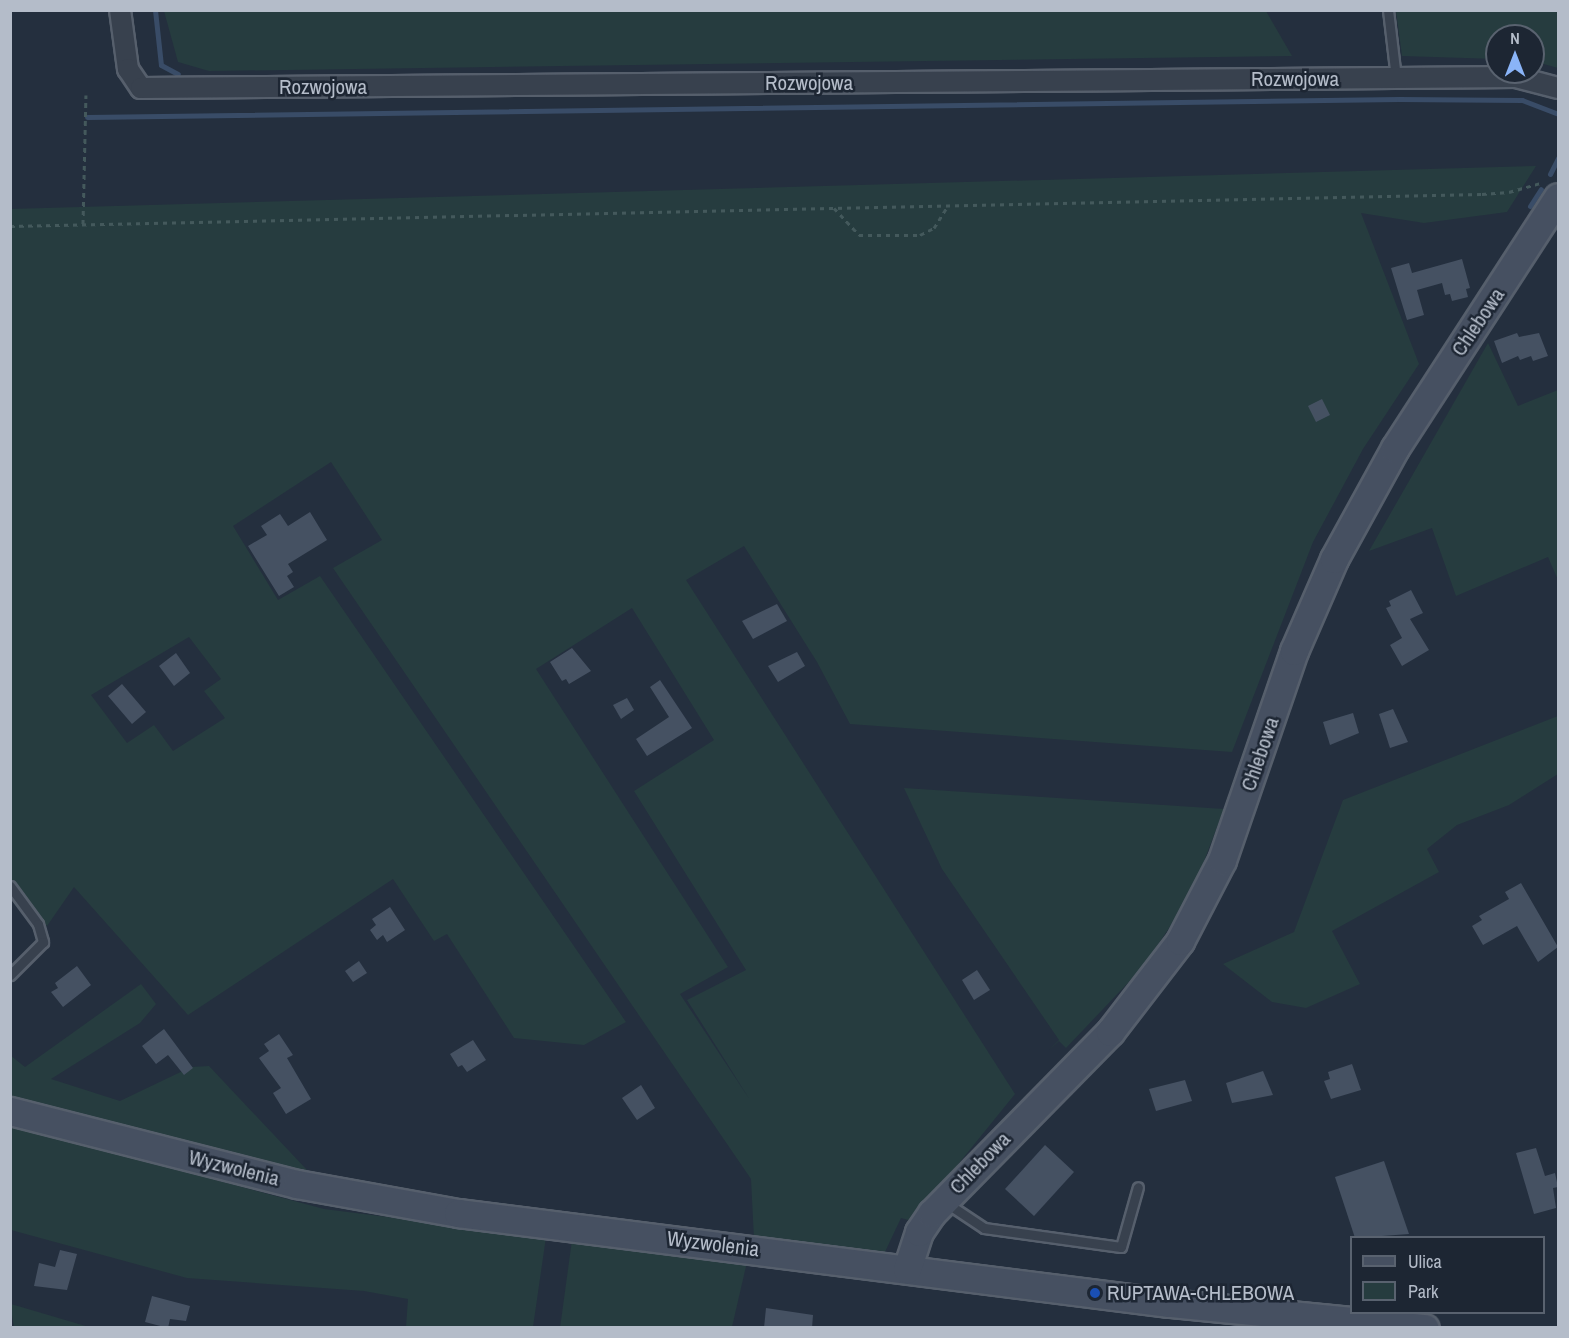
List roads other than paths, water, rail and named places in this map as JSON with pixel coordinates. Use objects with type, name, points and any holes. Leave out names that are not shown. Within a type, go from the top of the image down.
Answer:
[{"type":"street","name":"Rozwojowa","points":[[120,10],[128,69],[141,88],[1516,77],[1558,87]]},
{"type":"street","name":"Chlebowa","points":[[907,1269],[920,1232],[942,1201],[1110,1032],[1170,957],[1222,860],[1294,651],[1338,550],[1395,448],[1553,190]]},
{"type":"street","name":"Wyzwolenia","points":[[10,1111],[274,1179],[373,1200],[1296,1322],[1425,1328]]},
{"type":"lane","points":[[1388,10],[1396,78]]},
{"type":"lane","points":[[10,886],[38,924],[43,942],[10,975]]},
{"type":"lane","points":[[942,1201],[984,1228],[1121,1247],[1138,1187]]},
{"type":"waterway","points":[[155,10],[161,65],[178,74]]},
{"type":"waterway","points":[[87,117],[1399,99],[1522,100],[1558,114]]},
{"type":"waterway","points":[[1550,174],[1558,158]]},
{"type":"waterway","points":[[1530,206],[1541,189]]},
{"type":"place","name":"RUPTAWA-CHLEBOWA","points":[[1095,1293]]}]
